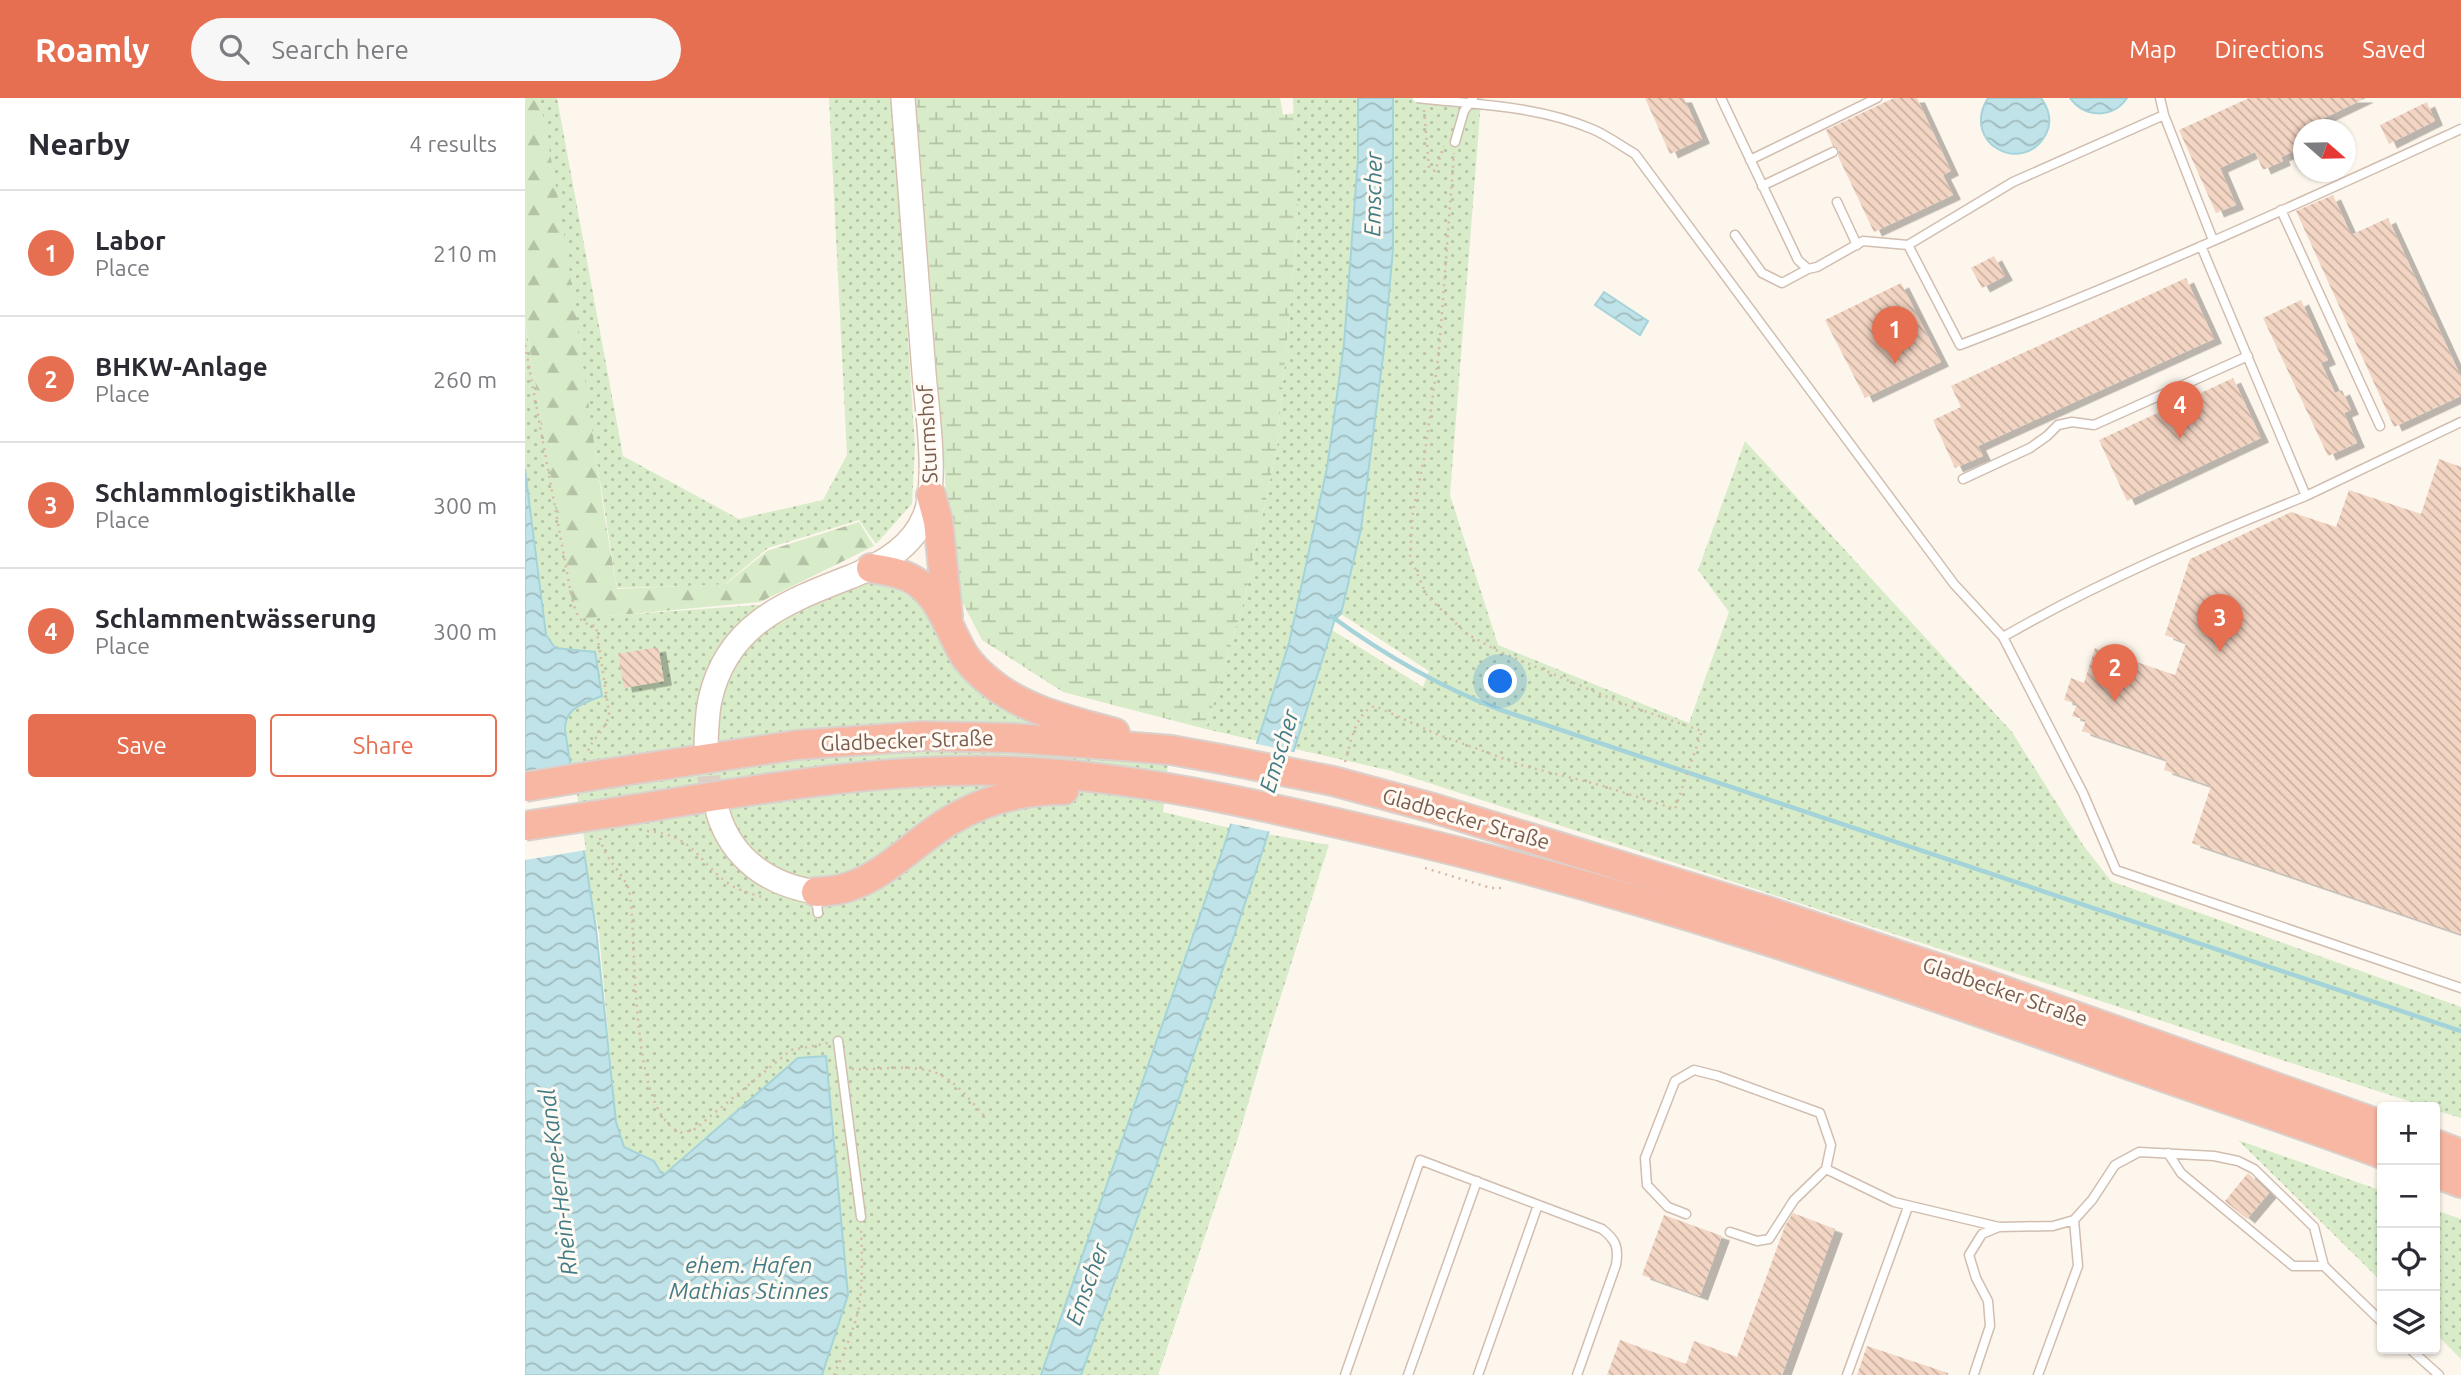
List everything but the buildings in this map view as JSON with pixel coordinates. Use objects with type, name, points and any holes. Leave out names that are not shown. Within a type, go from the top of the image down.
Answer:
[{"type":"highway","points":[[931,495],[938,521],[949,626]]},
{"type":"highway","points":[[871,568],[903,575],[930,593],[965,656],[992,683],[1018,700],[1071,721],[1171,750]]},
{"type":"highway","name":"Gladbecker Straße","points":[[525,787],[592,766],[796,745],[910,737],[1012,738],[1171,750],[1338,773],[1433,808],[1767,911],[1979,982],[2375,1137]]},
{"type":"highway","name":"Gladbecker Straße","points":[[525,826],[602,825],[792,785],[921,771],[1008,771],[1073,775],[1206,796],[1324,820],[1542,873],[1706,921],[2375,1137]]},
{"type":"highway","points":[[817,903],[872,877],[950,820],[976,806],[1005,796],[1040,790],[1079,789],[1206,796]]},
{"type":"highway","points":[[2440,1146],[2461,1154]]},
{"type":"highway","points":[[2440,1175],[2461,1183]]},
{"type":"street","name":"Sturmshof","points":[[706,742],[709,706],[717,676],[743,633],[767,615],[814,591],[871,568],[903,548],[925,516],[931,495],[928,422],[902,98]]},
{"type":"street","points":[[718,813],[731,844],[753,867],[817,903]]},
{"type":"lane","points":[[1417,98],[1472,101],[1566,119],[1595,130],[1635,154],[1954,584],[2003,637],[2083,793],[2116,870],[2461,988]]},
{"type":"lane","points":[[1721,98],[1798,260],[1808,269]]},
{"type":"lane","points":[[1751,160],[1877,98]]},
{"type":"lane","points":[[2160,98],[2164,115],[2213,240]]},
{"type":"lane","points":[[1455,142],[1464,111],[1472,101]]},
{"type":"lane","points":[[1735,235],[1762,273],[1782,283],[1863,242],[1907,245],[2013,182],[2164,115]]},
{"type":"lane","points":[[1907,245],[1960,345],[2037,316],[2201,246],[2461,129]]},
{"type":"lane","points":[[1762,186],[1833,152]]},
{"type":"lane","points":[[1837,202],[1857,245]]},
{"type":"lane","points":[[2281,210],[2380,426]]},
{"type":"lane","points":[[2201,246],[2306,496]]},
{"type":"lane","points":[[1963,480],[2030,448],[2058,425],[2072,422],[2094,425],[2248,356]]},
{"type":"lane","points":[[2003,637],[2043,613],[2173,550],[2306,496],[2461,422]]},
{"type":"lane","points":[[838,1041],[861,1217]]},
{"type":"lane","points":[[1686,1214],[1668,1207],[1647,1185],[1645,1158],[1675,1081],[1694,1070],[1719,1076],[1820,1113],[1831,1145],[1826,1169],[1794,1200],[1769,1239],[1757,1241],[1730,1231]]},
{"type":"lane","points":[[1826,1169],[1909,1207],[1999,1227],[2053,1226],[2074,1220],[2092,1200],[2115,1165],[2139,1152],[2214,1156],[2238,1161],[2253,1169],[2314,1227],[2324,1266],[2377,1317]]},
{"type":"lane","points":[[2168,1153],[2181,1172],[2293,1266],[2324,1266]]},
{"type":"lane","points":[[1345,1375],[1420,1160],[1602,1229],[1613,1237],[1619,1249],[1616,1265],[1577,1375]]},
{"type":"lane","points":[[1408,1375],[1477,1181]]},
{"type":"lane","points":[[1478,1375],[1538,1205]]},
{"type":"lane","points":[[1847,1375],[1909,1207]]},
{"type":"lane","points":[[2038,1375],[2078,1266],[2074,1220]]},
{"type":"lane","points":[[1974,1374],[1990,1326],[1988,1301],[1976,1278],[1969,1255],[1982,1234],[1999,1227]]},
{"type":"lane","points":[[2416,1354],[2439,1375]]},
{"type":"path","points":[[1338,773],[1361,715],[1367,708],[1375,706],[1434,733],[1524,766],[1600,785],[1675,809],[1702,731],[1624,704],[1496,650],[1467,634],[1427,596],[1414,567],[1410,557],[1413,510],[1424,459],[1439,352],[1455,142],[1444,144],[1435,171],[1429,168],[1423,98]]},
{"type":"path","points":[[525,345],[571,594],[579,619],[584,624],[596,626],[608,721],[592,741],[592,766]]},
{"type":"path","points":[[602,825],[605,855],[629,889],[641,1051],[652,1097],[668,1125],[683,1133],[695,1129],[791,1050],[838,1041]]},
{"type":"path","points":[[645,830],[666,834],[685,842],[736,889],[761,896]]},
{"type":"path","points":[[1424,868],[1491,888],[1511,888]]},
{"type":"path","points":[[842,1068],[920,1069],[938,1074],[950,1081],[987,1119]]},
{"type":"path","points":[[834,1375],[859,1307],[861,1217]]},
{"type":"green space","points":[[525,98],[540,98],[563,226],[617,589],[726,584],[767,551],[859,522],[874,546],[760,602],[575,619],[525,321]]},
{"type":"green space","points":[[539,98],[557,98],[623,456],[739,519],[823,500],[847,455],[829,98],[892,98],[915,446],[912,504],[876,544],[859,520],[768,548],[724,585],[617,588]]},
{"type":"green space","points":[[916,98],[1280,98],[1283,115],[1294,113],[1298,219],[1277,448],[1245,597],[1206,729],[1063,692],[982,640],[953,584]]},
{"type":"green space","points":[[1293,98],[1358,98],[1358,159],[1344,344],[1327,468],[1289,643],[1258,741],[1206,729],[1245,597],[1277,448],[1298,219]]},
{"type":"green space","points":[[1393,98],[1483,98],[1450,495],[1498,645],[1689,723],[1729,612],[1698,570],[1745,441],[2012,732],[2083,845],[2111,881],[2461,1007],[2461,1118],[2440,1112],[2440,1102],[2412,1102],[1392,771],[1295,749],[1332,630],[1423,687],[1429,671],[1341,614],[1361,529],[1384,349],[1393,249]]},
{"type":"green space","points":[[525,322],[576,618],[758,605],[802,605],[877,578],[915,600],[984,697],[1042,726],[1169,754],[1163,812],[1221,826],[1329,845],[1237,1141],[1158,1375],[822,1375],[848,1295],[843,1244],[798,1058],[665,1174],[661,1173],[654,1161],[624,1147],[616,1121],[599,933],[584,862],[565,730],[572,712],[602,695],[595,652],[555,648],[546,635],[525,469]]},
{"type":"green space","points":[[2238,1140],[2377,1189],[2377,1277]]},
{"type":"green space","points":[[2440,1212],[2461,1219],[2461,1359],[2440,1338]]},
{"type":"water","name":"Emscher","points":[[1358,98],[1393,98],[1393,249],[1384,349],[1361,529],[1341,614],[1335,619],[1260,859],[1155,1169],[1081,1375],[1041,1375],[1224,846],[1289,643],[1327,468],[1344,344],[1358,159]]},
{"type":"water","points":[[1988,98],[2041,98],[2049,116],[2049,125],[2036,147],[2023,153],[2010,153],[1998,149],[1988,141],[1982,129],[1982,114]]},
{"type":"water","points":[[2070,98],[2127,98],[2114,110],[2099,113],[2083,109]]},
{"type":"water","points":[[1604,292],[1648,321],[1640,335],[1595,305]]},
{"type":"water","points":[[525,469],[546,635],[555,648],[595,652],[602,696],[576,707],[568,716],[565,730],[596,929],[616,1122],[624,1147],[654,1161],[661,1173],[665,1174],[798,1058],[826,1056],[848,1295],[822,1375],[525,1375]]},
{"type":"pier","points":[[1253,743],[1298,753],[1272,832],[1228,823]]},
{"type":"pier","points":[[573,770],[586,850],[525,860],[525,778]]},
{"type":"waterway","points":[[1331,616],[1411,668],[1498,709],[2461,1031]]},
{"type":"tunnel","points":[[706,742],[709,779],[717,811]]},
{"type":"place","name":"Labor","points":[[1895,364]]},
{"type":"place","name":"Schlammentwässerung","points":[[2180,439]]},
{"type":"place","name":"Schlammlogistikhalle","points":[[2220,652]]},
{"type":"place","name":"BHKW-Anlage","points":[[2115,702]]},
{"type":"water label","name":"Rhein-Herne-Kanal","points":[[558,1182]]},
{"type":"water label","name":"ehem. Hafen Mathias Stinnes","points":[[749,1278]]}]
